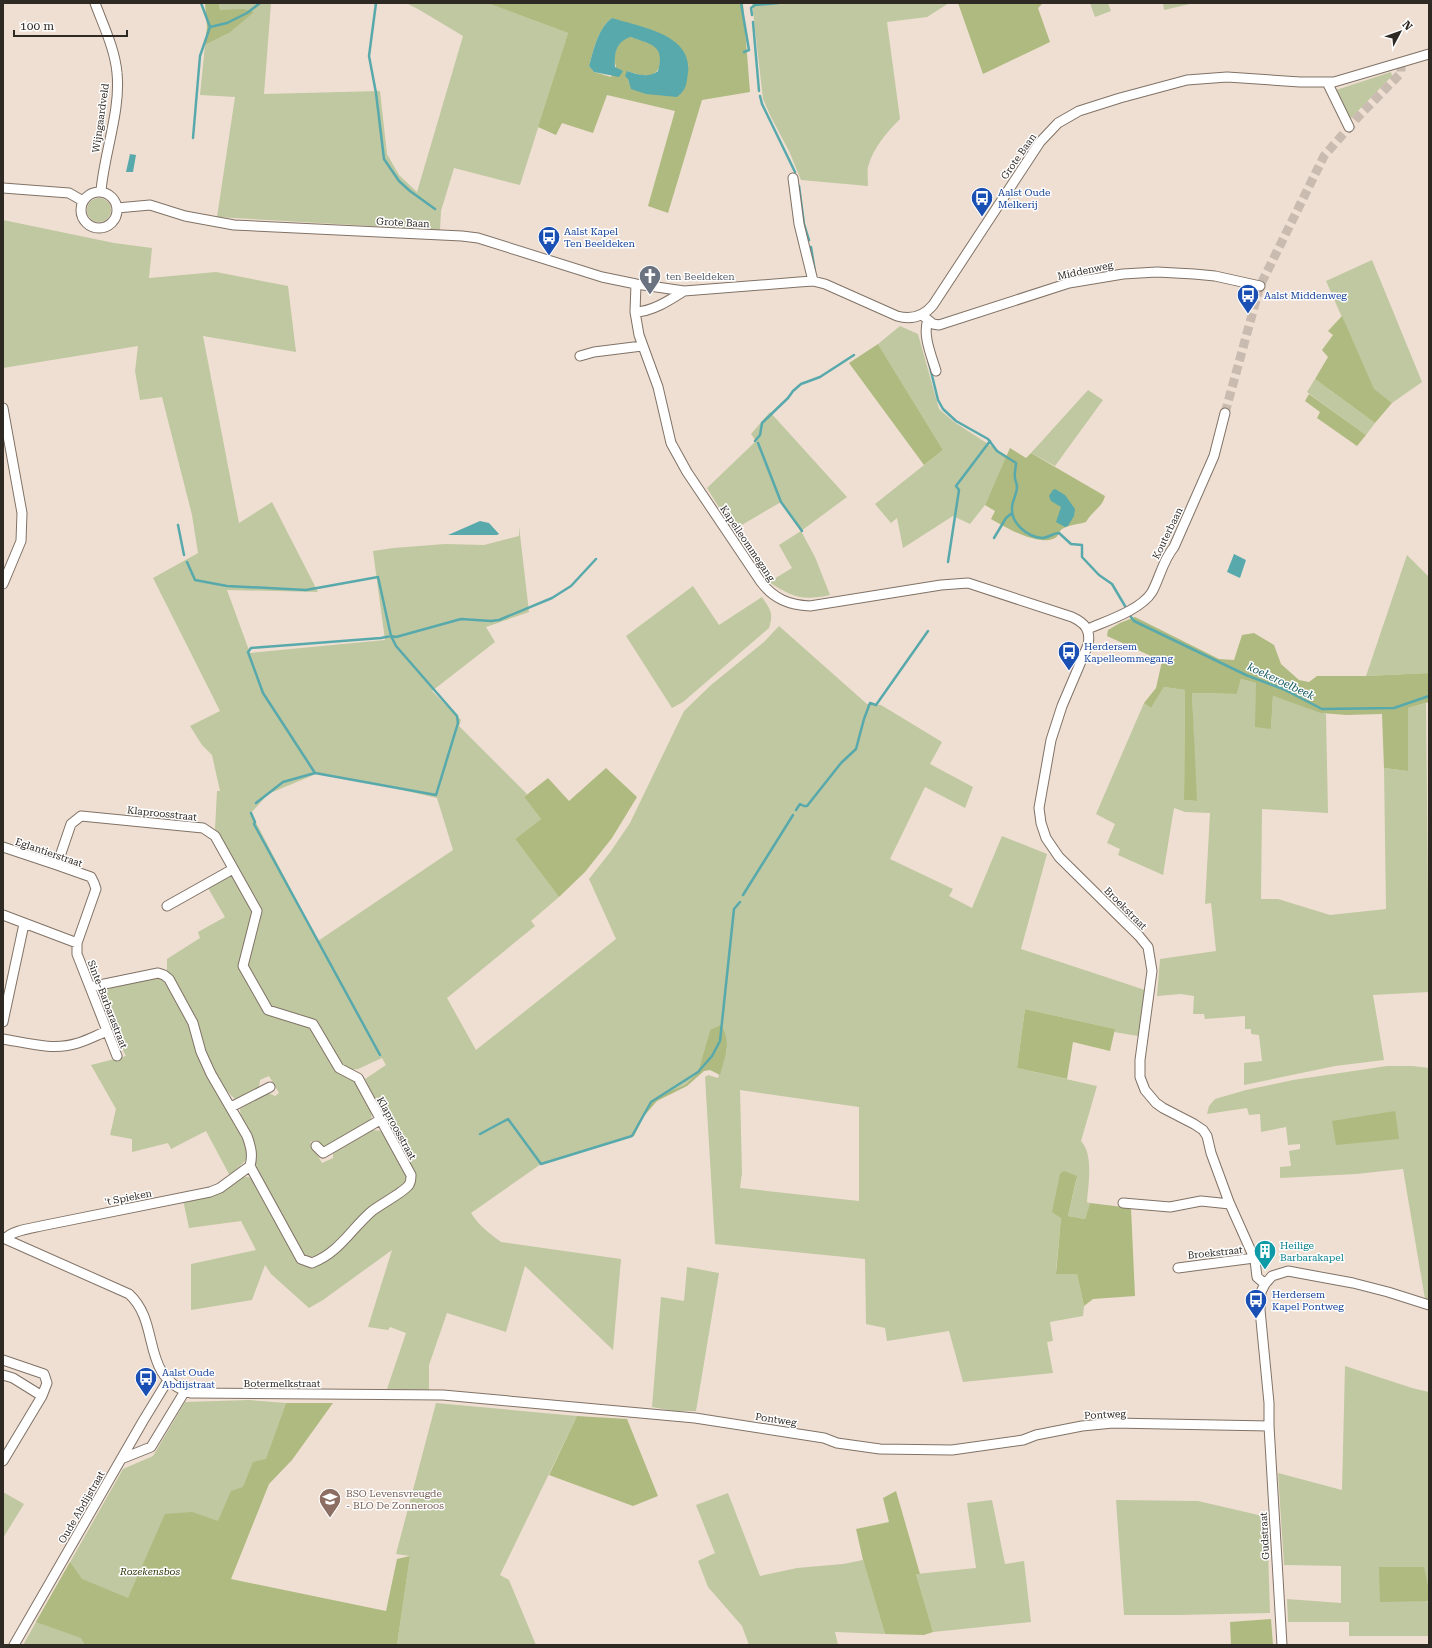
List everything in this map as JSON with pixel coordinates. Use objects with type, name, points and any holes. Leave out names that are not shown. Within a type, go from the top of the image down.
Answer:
[{"type":"street","name":"Wijngaardveld","points":[[95,3],[112,49],[117,73],[116,104],[100,191]]},
{"type":"street","name":"Grote Baan","points":[[117,208],[150,205],[185,216],[234,225],[478,238],[602,277],[636,284],[684,290],[812,281],[825,284],[897,316],[925,318],[1040,142],[1058,123],[1080,111],[1120,98],[1186,80],[1227,77],[1300,82],[1327,82],[1349,79],[1429,54]]},
{"type":"street","points":[[1327,82],[1349,127]]},
{"type":"street","points":[[793,178],[799,224],[812,281]]},
{"type":"street","points":[[3,188],[69,192],[83,201]]},
{"type":"street","points":[[100,191],[110,196],[114,200],[117,208],[115,218],[112,223],[101,228],[95,228],[84,222],[80,210],[83,201],[88,195],[93,192],[100,191]]},
{"type":"street","name":"Middenweg","points":[[925,318],[933,324],[939,325],[1069,283],[1123,274],[1157,272],[1194,274],[1215,276],[1260,286]]},
{"type":"street","name":"Kapelleommegang","points":[[636,284],[635,312],[639,335],[658,387],[671,443],[675,452],[761,582],[774,596],[789,603],[810,606],[941,585],[968,583],[1072,617],[1082,622],[1088,629]]},
{"type":"street","name":"Grote Baan","points":[[635,312],[644,312],[672,299],[684,290]]},
{"type":"street","points":[[925,318],[936,372]]},
{"type":"street","points":[[580,356],[594,352],[642,346]]},
{"type":"street","points":[[3,408],[22,513],[21,541],[3,584]]},
{"type":"street","name":"Kouterbaan","points":[[1088,629],[1138,605],[1151,593],[1169,554],[1174,547],[1214,456],[1226,413]]},
{"type":"street","name":"Broekstraat","points":[[1088,629],[1088,645],[1060,711],[1051,740],[1039,808],[1041,823],[1046,838],[1059,857],[1139,936],[1148,947],[1152,971],[1140,1060],[1140,1077],[1145,1090],[1156,1103],[1194,1124],[1203,1130],[1207,1136],[1211,1153],[1230,1204],[1254,1258],[1258,1277],[1265,1284]]},
{"type":"street","name":"Klaproosstraat","points":[[57,865],[71,824],[81,816],[203,828],[215,836],[257,911],[243,966],[268,1010],[313,1024],[339,1068],[358,1078],[411,1175],[410,1182],[406,1188],[384,1201],[370,1212],[339,1247],[312,1263],[306,1261],[298,1255],[250,1166]]},
{"type":"street","name":"Eglantierstraat","points":[[3,847],[91,878],[96,889],[77,943]]},
{"type":"street","points":[[167,906],[233,869]]},
{"type":"street","points":[[3,915],[77,943]]},
{"type":"street","points":[[3,1022],[24,924]]},
{"type":"street","name":"Sinte-Barbarastraat","points":[[77,943],[77,954],[117,1056]]},
{"type":"street","points":[[90,987],[158,973],[169,979],[193,1023],[201,1052],[211,1074],[231,1107],[251,1147],[252,1157],[250,1166]]},
{"type":"street","points":[[3,1039],[36,1045],[58,1046],[77,1044],[107,1031]]},
{"type":"street","points":[[231,1107],[270,1087]]},
{"type":"street","points":[[316,1146],[323,1152],[380,1120]]},
{"type":"street","name":"'t Spieken","points":[[4,1239],[7,1236],[21,1231],[41,1226],[210,1192],[220,1188],[250,1166]]},
{"type":"street","points":[[1123,1203],[1170,1207],[1201,1201],[1230,1204]]},
{"type":"street","name":"Botermelkstraat","points":[[4,1239],[129,1294],[137,1302],[145,1316],[158,1368],[168,1380],[185,1391],[199,1394],[288,1393],[443,1395],[633,1412]]},
{"type":"street","name":"Broekstraat","points":[[1178,1268],[1254,1258]]},
{"type":"street","points":[[1268,1426],[1269,1403],[1260,1310],[1261,1292],[1265,1284],[1272,1276],[1288,1271],[1353,1283],[1429,1305]]},
{"type":"street","points":[[3,1360],[44,1374],[47,1383],[42,1396],[3,1461]]},
{"type":"street","points":[[3,1376],[13,1378],[42,1396]]},
{"type":"street","name":"Oude Abdijstraat","points":[[14,1645],[168,1380]]},
{"type":"street","points":[[121,1459],[151,1447],[185,1391]]},
{"type":"street","name":"Pontweg","points":[[633,1412],[695,1418],[750,1426],[824,1438],[837,1443],[880,1449],[917,1451],[952,1450],[1023,1440],[1036,1435],[1082,1426],[1113,1423],[1268,1426]]},
{"type":"street","name":"Gudstraat","points":[[1268,1426],[1282,1645]]},
{"type":"green space","points":[[205,3],[219,3],[220,10],[243,9],[254,12],[229,33],[205,45],[207,27]]},
{"type":"green space","points":[[219,3],[271,3],[264,94],[380,91],[387,154],[399,175],[417,192],[463,36],[406,3],[487,3],[568,33],[520,185],[454,168],[441,211],[440,230],[217,217],[235,97],[200,95],[205,45],[229,33],[225,11],[220,10]]},
{"type":"green space","points":[[487,3],[743,3],[750,92],[702,100],[668,213],[648,206],[675,111],[607,95],[593,133],[562,123],[556,135],[538,127],[568,33]],"holes":[[[612,18],[689,66],[629,83],[627,71],[644,75],[653,74],[659,67],[660,57],[657,48],[631,37],[623,39],[617,46],[614,58],[616,67],[611,77],[594,72],[589,66],[600,33],[603,27]]]},
{"type":"green space","points":[[752,3],[949,3],[927,17],[887,22],[900,119],[885,135],[873,153],[868,167],[868,186],[801,180],[789,151],[763,99]]},
{"type":"green space","points":[[958,3],[1043,3],[1038,8],[1050,42],[983,74]]},
{"type":"green space","points":[[1090,3],[1108,3],[1111,11],[1095,17]]},
{"type":"green space","points":[[1163,3],[1194,3],[1164,10]]},
{"type":"green space","points":[[1391,72],[1392,76],[1350,119],[1336,90]]},
{"type":"green space","points":[[99,198],[108,201],[111,210],[108,219],[99,222],[90,219],[87,210],[90,201]]},
{"type":"green space","points":[[3,220],[114,243],[152,248],[149,278],[216,272],[288,286],[296,352],[203,336],[239,523],[272,502],[318,592],[227,590],[250,653],[385,640],[373,551],[445,544],[484,545],[519,536],[519,526],[529,612],[486,627],[495,642],[432,691],[461,720],[459,726],[527,794],[524,797],[541,819],[515,839],[559,897],[531,921],[535,926],[447,998],[476,1050],[616,939],[589,879],[611,851],[630,823],[684,711],[711,685],[764,642],[779,626],[867,704],[881,705],[942,742],[930,764],[973,787],[965,808],[925,787],[890,859],[953,889],[949,896],[972,908],[1002,836],[1047,854],[1021,949],[1145,990],[1138,1036],[1114,1032],[1115,1029],[1025,1009],[1017,1068],[1097,1086],[1081,1141],[1088,1154],[1089,1179],[1087,1202],[1090,1203],[1085,1219],[1068,1216],[1077,1177],[1061,1218],[1056,1271],[1077,1274],[1084,1306],[1083,1316],[1050,1322],[1053,1341],[1047,1342],[1053,1373],[963,1382],[949,1331],[887,1341],[885,1328],[866,1324],[865,1259],[715,1244],[705,1077],[708,1075],[718,1078],[727,1049],[710,1030],[698,1072],[685,1085],[667,1092],[651,1102],[638,1122],[632,1136],[541,1164],[471,1213],[481,1226],[501,1242],[621,1259],[613,1350],[525,1266],[506,1332],[447,1313],[429,1365],[429,1391],[387,1389],[406,1333],[390,1327],[388,1330],[368,1327],[392,1250],[323,1300],[309,1308],[271,1274],[265,1265],[252,1300],[191,1310],[191,1264],[256,1250],[241,1221],[189,1228],[183,1200],[242,1176],[253,1178],[306,1265],[319,1265],[342,1249],[372,1216],[407,1192],[416,1180],[412,1169],[365,1079],[386,1065],[382,1058],[358,1069],[349,1070],[341,1064],[323,1032],[273,1008],[264,995],[248,965],[261,909],[215,829],[217,791],[220,791],[212,755],[202,745],[190,726],[220,711],[153,578],[198,553],[192,515],[162,397],[140,400],[135,371],[138,346],[3,368]],"holes":[[[316,774],[381,785],[437,798],[453,850],[318,941],[251,813],[268,794]],[[740,1090],[859,1107],[859,1201],[740,1188],[742,1173]]]},
{"type":"green space","points":[[1372,260],[1422,382],[1392,403],[1374,390],[1326,281]]},
{"type":"green space","points":[[1342,316],[1374,389],[1392,403],[1375,423],[1315,379],[1328,357],[1322,350],[1333,335],[1328,331]]},
{"type":"green space","points":[[900,326],[918,334],[939,409],[954,422],[1007,456],[985,505],[970,524],[953,516],[903,548],[897,518],[891,523],[875,504],[943,450],[878,344]]},
{"type":"green space","points":[[878,344],[943,450],[924,465],[849,363]]},
{"type":"green space","points":[[1315,379],[1375,423],[1366,435],[1307,392]]},
{"type":"green space","points":[[1088,390],[1103,400],[1055,466],[1031,453]]},
{"type":"green space","points":[[1309,394],[1366,435],[1357,446],[1317,418],[1320,412],[1305,401]]},
{"type":"green space","points":[[770,412],[847,497],[801,531],[781,502],[733,530],[707,488],[756,441],[751,434]]},
{"type":"green space","points":[[1010,448],[1026,458],[1031,453],[1105,496],[1102,504],[1086,522],[1065,528],[1061,530],[1056,537],[1048,540],[1040,540],[1022,535],[991,519],[995,511],[985,505]]},
{"type":"green space","points":[[801,531],[815,557],[830,595],[812,598],[798,596],[784,591],[769,582],[792,568],[779,545]]},
{"type":"green space","points":[[1407,555],[1429,577],[1429,673],[1366,676]]},
{"type":"green space","points":[[693,586],[719,625],[762,597],[770,611],[771,619],[769,628],[683,702],[672,708],[626,636]]},
{"type":"green space","points":[[1135,617],[1219,659],[1234,660],[1242,635],[1254,633],[1274,645],[1281,664],[1299,680],[1309,682],[1317,676],[1366,676],[1429,673],[1429,702],[1408,708],[1408,771],[1384,768],[1382,714],[1346,715],[1321,713],[1273,696],[1271,729],[1255,727],[1256,683],[1241,679],[1237,694],[1192,693],[1197,801],[1184,800],[1185,690],[1164,687],[1151,708],[1144,703],[1156,688],[1162,661],[1107,636],[1108,630]]},
{"type":"green space","points":[[1241,679],[1256,683],[1271,729],[1273,696],[1326,714],[1328,813],[1262,809],[1261,899],[1278,899],[1330,915],[1386,909],[1384,768],[1408,771],[1408,708],[1426,703],[1429,992],[1373,995],[1384,1060],[1335,1066],[1244,1085],[1244,1063],[1262,1061],[1259,1035],[1251,1034],[1251,1029],[1245,1029],[1245,1016],[1205,1019],[1204,1014],[1193,1014],[1194,996],[1181,994],[1157,996],[1160,959],[1216,951],[1211,903],[1205,904],[1210,813],[1185,812],[1174,808],[1163,875],[1118,855],[1120,849],[1107,843],[1115,824],[1096,814],[1144,703],[1151,708],[1164,687],[1185,690],[1184,800],[1196,801],[1192,693],[1237,694]]},
{"type":"green space","points":[[606,768],[637,797],[612,838],[585,872],[559,897],[515,839],[541,819],[524,797],[548,778],[569,801]]},
{"type":"green space","points":[[227,876],[235,878],[253,909],[242,957],[264,1009],[308,1026],[316,1032],[353,1078],[372,1111],[371,1121],[325,1147],[316,1140],[310,1142],[322,1163],[333,1158],[333,1153],[372,1130],[383,1131],[407,1174],[405,1183],[336,1246],[313,1259],[304,1256],[255,1164],[256,1150],[248,1128],[241,1119],[240,1109],[268,1093],[275,1096],[279,1093],[269,1076],[260,1080],[259,1088],[242,1098],[235,1099],[227,1091],[215,1072],[193,1016],[172,977],[167,971],[167,959],[200,938],[198,932],[225,917],[208,888]]},
{"type":"green space","points":[[149,978],[162,979],[169,988],[189,1023],[249,1153],[247,1159],[230,1176],[206,1131],[171,1149],[168,1143],[132,1152],[132,1139],[110,1135],[116,1109],[91,1065],[126,1056],[106,1019],[100,992],[113,987]]},
{"type":"green space","points":[[1025,1009],[1115,1029],[1110,1051],[1073,1042],[1067,1079],[1017,1068]]},
{"type":"green space","points":[[721,1025],[727,1044],[720,1075],[710,1070],[704,1071],[687,1086],[657,1101],[644,1116],[634,1136],[632,1136],[638,1122],[651,1102],[667,1092],[685,1085],[698,1072],[710,1030]]},
{"type":"green space","points":[[1387,1066],[1413,1066],[1429,1068],[1429,1300],[1425,1299],[1403,1169],[1356,1174],[1280,1178],[1280,1167],[1291,1166],[1289,1151],[1300,1149],[1300,1144],[1288,1145],[1286,1127],[1261,1132],[1260,1114],[1249,1115],[1247,1108],[1207,1114],[1209,1106],[1215,1099],[1246,1090],[1293,1080]]},
{"type":"green space","points":[[1395,1111],[1399,1139],[1336,1145],[1332,1121]]},
{"type":"green space","points":[[1064,1171],[1077,1176],[1068,1216],[1085,1219],[1090,1203],[1131,1208],[1135,1296],[1093,1299],[1084,1306],[1077,1274],[1056,1274],[1061,1218],[1052,1212],[1060,1174]]},
{"type":"green space","points":[[687,1267],[719,1273],[696,1411],[674,1411],[652,1407],[661,1297],[684,1301]]},
{"type":"green space","points":[[1345,1366],[1412,1388],[1429,1392],[1429,1591],[1427,1602],[1429,1601],[1429,1636],[1349,1636],[1349,1622],[1288,1622],[1287,1599],[1341,1603],[1341,1566],[1284,1565],[1278,1473],[1342,1490]]},
{"type":"green space","name":"Rozekensbos","points":[[249,1400],[286,1403],[202,1645],[23,1645],[123,1469],[153,1456],[185,1402]]},
{"type":"green space","points":[[286,1403],[333,1403],[292,1460],[269,1484],[231,1579],[386,1611],[397,1559],[410,1556],[397,1645],[85,1645],[81,1638],[36,1622],[70,1562],[82,1579],[128,1598],[165,1514],[192,1512],[218,1521],[231,1491],[243,1487],[253,1462],[266,1459]]},
{"type":"green space","points":[[436,1403],[577,1416],[500,1575],[509,1580],[536,1645],[397,1645],[410,1556],[396,1554]]},
{"type":"green space","points":[[577,1416],[627,1419],[658,1496],[633,1506],[549,1475]]},
{"type":"green space","points":[[896,1491],[920,1574],[916,1574],[933,1632],[924,1635],[885,1634],[863,1560],[856,1529],[889,1522],[883,1498]]},
{"type":"green space","points":[[3,1492],[24,1504],[3,1538]]},
{"type":"green space","points":[[728,1493],[760,1576],[797,1568],[843,1564],[863,1560],[885,1634],[835,1632],[838,1645],[749,1645],[742,1626],[708,1587],[698,1561],[715,1553],[696,1505]]},
{"type":"green space","points":[[992,1500],[1005,1564],[1024,1561],[1031,1622],[933,1632],[916,1574],[976,1568],[967,1503]]},
{"type":"green space","points":[[1116,1500],[1198,1501],[1267,1517],[1270,1613],[1124,1615]]},
{"type":"green space","points":[[1379,1567],[1424,1567],[1429,1591],[1429,1601],[1380,1602]]},
{"type":"green space","points":[[1271,1619],[1273,1645],[1231,1645],[1230,1622]]},
{"type":"water","points":[[612,18],[662,34],[674,41],[682,49],[687,60],[688,73],[684,89],[677,97],[646,94],[631,89],[628,79],[625,76],[627,71],[639,75],[651,75],[658,71],[660,56],[655,47],[651,44],[631,37],[622,41],[617,48],[615,57],[615,67],[623,71],[619,77],[594,72],[589,66],[600,33],[607,22]]},
{"type":"water","points":[[130,154],[136,155],[133,172],[126,172]]},
{"type":"water","points":[[1055,489],[1065,495],[1075,509],[1074,516],[1068,526],[1065,527],[1056,522],[1061,507],[1051,501],[1049,496]]},
{"type":"water","points":[[480,521],[489,523],[499,534],[448,535]]},
{"type":"water","points":[[1234,554],[1246,560],[1240,578],[1227,572]]},
{"type":"waterway","points":[[193,138],[200,56],[210,27],[201,3]]},
{"type":"waterway","points":[[210,27],[227,23],[247,13],[260,3]]},
{"type":"waterway","points":[[376,3],[369,56],[376,93],[384,159],[399,181],[435,209]]},
{"type":"waterway","points":[[741,3],[749,50],[744,52]]},
{"type":"waterway","points":[[752,15],[751,8],[755,5],[778,3]]},
{"type":"waterway","points":[[753,22],[759,91]]},
{"type":"waterway","points":[[760,96],[762,104],[795,172]]},
{"type":"waterway","points":[[799,186],[804,224],[809,240]]},
{"type":"waterway","points":[[811,247],[815,272]]},
{"type":"waterway","points":[[755,441],[760,435],[762,423],[801,384],[820,377],[854,355]]},
{"type":"waterway","name":"koekeroelbeek","points":[[928,359],[938,400],[943,409],[956,421],[988,439],[997,451],[1016,463],[1015,480],[1017,490],[1013,503],[1012,514],[1017,524],[1026,532],[1036,537],[1044,538],[1059,533],[1071,544],[1082,545],[1082,557],[1099,575],[1112,584],[1125,606]]},
{"type":"waterway","points":[[948,562],[959,490],[956,486],[990,441]]},
{"type":"waterway","points":[[758,443],[781,502],[802,531]]},
{"type":"waterway","points":[[994,538],[1006,518],[1012,513]]},
{"type":"waterway","points":[[178,525],[184,555]]},
{"type":"waterway","points":[[256,803],[283,782],[315,773],[263,693],[248,652],[251,648],[391,636],[396,637],[461,619],[491,621],[499,620],[552,598],[571,586],[596,559]]},
{"type":"waterway","points":[[187,562],[195,580],[227,586],[306,590],[378,577],[391,636],[396,646],[457,716],[458,723],[436,795],[315,773]]},
{"type":"waterway","name":"koekeroelbeek","points":[[1131,617],[1134,621],[1246,675],[1283,689],[1322,709],[1394,708],[1429,696]]},
{"type":"waterway","points":[[796,810],[800,804],[807,806],[841,763],[856,749],[870,703],[876,705],[928,631]]},
{"type":"waterway","points":[[251,813],[255,822],[254,824],[380,1055]]},
{"type":"waterway","points":[[743,895],[793,815]]},
{"type":"waterway","points":[[480,1134],[508,1119],[541,1164],[632,1136],[651,1102],[698,1072],[712,1056],[720,1041],[734,909],[740,902]]},
{"type":"tunnel","points":[[1225,413],[1260,286],[1324,156],[1358,117],[1401,73],[1401,63]]},
{"type":"place","name":"Aalst Oude Melkerij","points":[[982,218]]},
{"type":"place","name":"Aalst Kapel Ten Beeldeken","points":[[549,256]]},
{"type":"place","name":"ten Beeldeken","points":[[650,296]]},
{"type":"place","name":"Aalst Middenweg","points":[[1248,314]]},
{"type":"place","name":"Herdersem Kapelleommegang","points":[[1069,672]]},
{"type":"place","name":"Heilige Barbarakapel","points":[[1265,1270]]},
{"type":"place","name":"Herdersem Kapel Pontweg","points":[[1256,1320]]},
{"type":"place","name":"Aalst Oude Abdijstraat","points":[[146,1398]]},
{"type":"place","name":"BSO Levensvreugde - BLO De Zonneroos","points":[[330,1518]]}]
